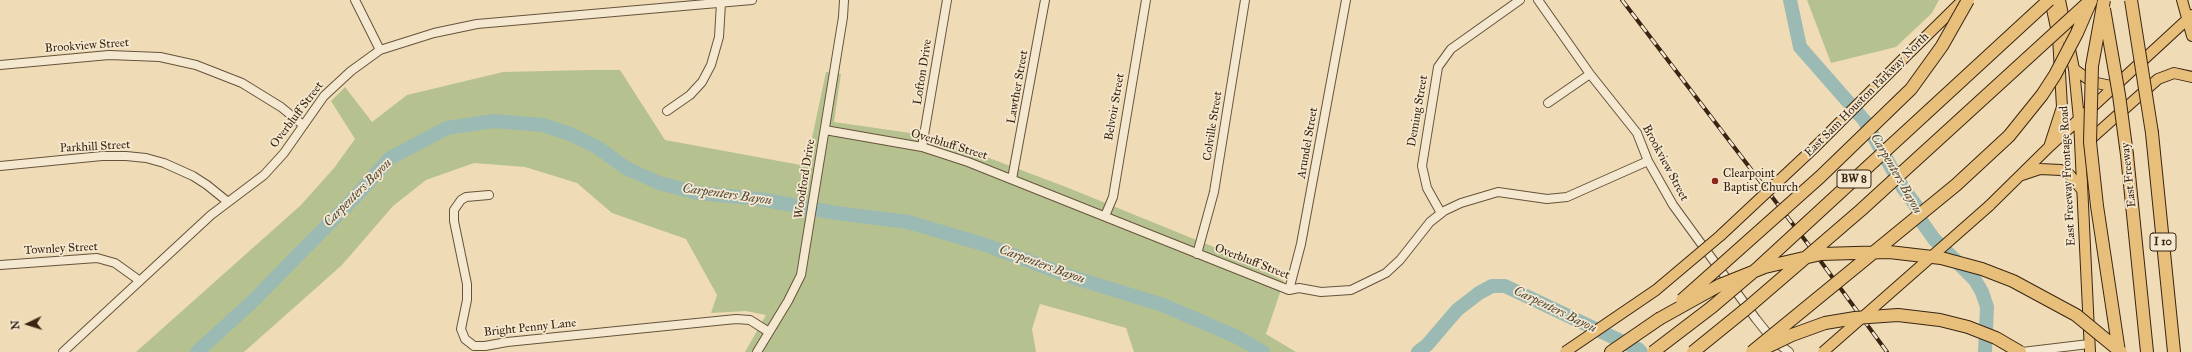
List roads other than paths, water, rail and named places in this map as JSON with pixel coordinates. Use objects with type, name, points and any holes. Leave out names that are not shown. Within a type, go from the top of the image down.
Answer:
[{"type":"highway","points":[[1659,319],[1742,248],[1894,106],[1927,68],[1950,34],[1968,0]]},
{"type":"highway","name":"BW 8","points":[[1653,352],[1712,307],[1759,267],[2049,0]]},
{"type":"highway","points":[[1752,352],[1956,185],[2009,136],[2042,96],[2055,75],[2074,39],[2091,0]]},
{"type":"highway","name":"BW 8","points":[[1693,352],[1746,309],[1861,210],[2091,0]]},
{"type":"highway","points":[[2103,0],[2092,66],[2090,142],[2120,352]]},
{"type":"highway","name":"East Freeway","points":[[2103,0],[2115,65],[2127,155],[2147,352]]},
{"type":"highway","name":"I 10","points":[[2131,0],[2152,133],[2174,352]]},
{"type":"highway","points":[[1611,352],[1659,319],[1720,285],[1765,267],[1821,254],[1888,252],[1941,258],[1982,269],[2013,281],[2076,315],[2120,352]]},
{"type":"highway","points":[[1759,352],[1792,334],[1825,323],[1855,318],[1898,316],[1940,320],[1968,327],[1996,338],[2021,352]]},
{"type":"main road","name":"East Sam Houston Parkway North","points":[[1564,352],[1656,290],[1720,236],[1815,147],[1963,0]]},
{"type":"main road","points":[[2049,0],[2058,37],[2062,107],[2050,146]]},
{"type":"main road","name":"East Freeway Frontage Road","points":[[2060,0],[2074,68],[2079,120],[2090,348]]},
{"type":"main road","points":[[2182,0],[2190,18],[2192,36]]},
{"type":"main road","points":[[1823,352],[1988,206],[2050,146],[2190,18]]},
{"type":"main road","points":[[2074,68],[2092,82],[2116,86]]},
{"type":"main road","points":[[2081,163],[2093,137],[2158,78],[2174,74],[2192,77]]},
{"type":"main road","points":[[2020,176],[2040,169],[2061,170],[2070,174],[2082,190]]},
{"type":"street","points":[[355,0],[380,50]]},
{"type":"street","name":"Overbluff Street","points":[[63,352],[211,215],[264,175],[284,153],[313,109],[334,85],[380,50],[434,33],[477,24],[752,0]]},
{"type":"street","name":"Woodford Drive","points":[[757,352],[788,301],[801,275],[810,226],[844,0]]},
{"type":"street","name":"Lofton Drive","points":[[922,147],[947,0]]},
{"type":"street","name":"Lawther Street","points":[[1012,179],[1045,0]]},
{"type":"street","name":"Belvoir Street","points":[[1105,216],[1112,197],[1146,0]]},
{"type":"street","name":"Colville Street","points":[[1197,254],[1214,192],[1246,0]]},
{"type":"street","name":"Arundel Street","points":[[1289,290],[1301,244],[1346,0]]},
{"type":"street","name":"Deming Street","points":[[1441,213],[1427,188],[1422,166],[1438,67],[1451,49],[1520,0]]},
{"type":"street","name":"Brookview Street","points":[[1538,0],[1590,74],[1637,133],[1648,161],[1673,206],[1772,339],[1789,352]]},
{"type":"street","points":[[667,111],[690,95],[702,82],[711,65],[719,37],[721,3]]},
{"type":"street","name":"Brookview Street","points":[[0,65],[109,55],[148,56],[172,59],[201,67],[242,83],[280,107],[303,125]]},
{"type":"street","points":[[1548,103],[1590,74]]},
{"type":"street","name":"Overbluff Street","points":[[825,130],[922,147],[968,162],[1289,290],[1299,288],[1321,292],[1351,290],[1379,278],[1393,267],[1430,222],[1441,213],[1469,200],[1498,192],[1547,199],[1567,197],[1648,161]]},
{"type":"street","name":"Parkhill Street","points":[[0,166],[102,156],[146,158],[164,163],[193,176],[207,184],[228,202]]},
{"type":"street","name":"Bright Penny Lane","points":[[489,195],[466,197],[461,200],[454,210],[454,222],[467,284],[461,329],[465,339],[474,346],[486,346],[515,341],[736,319],[750,320],[769,332]]},
{"type":"street","name":"Townley Street","points":[[0,266],[97,258],[115,262],[140,281]]},
{"type":"street","points":[[2021,352],[2090,348]]},
{"type":"waterway","name":"Carpenters Bayou","points":[[1790,0],[1800,47],[1864,120],[1903,188],[1917,207],[1922,222],[1934,239],[1975,280],[1982,292],[1987,307],[1985,352]]},
{"type":"waterway","name":"Carpenters Bayou","points":[[197,352],[252,302],[358,194],[390,158],[447,128],[493,121],[543,125],[570,134],[597,147],[626,168],[659,183],[698,193],[759,199],[836,213],[908,222],[986,245],[1072,277],[1163,305],[1237,337],[1263,352]]},
{"type":"waterway","name":"Carpenters Bayou","points":[[1418,352],[1427,345],[1457,310],[1479,293],[1492,286],[1505,286],[1638,349],[1641,352]]},
{"type":"railway","points":[[1622,0],[1811,248],[1887,352]]},
{"type":"place","name":"Clearpoint Baptist Church","points":[[1715,181]]}]
